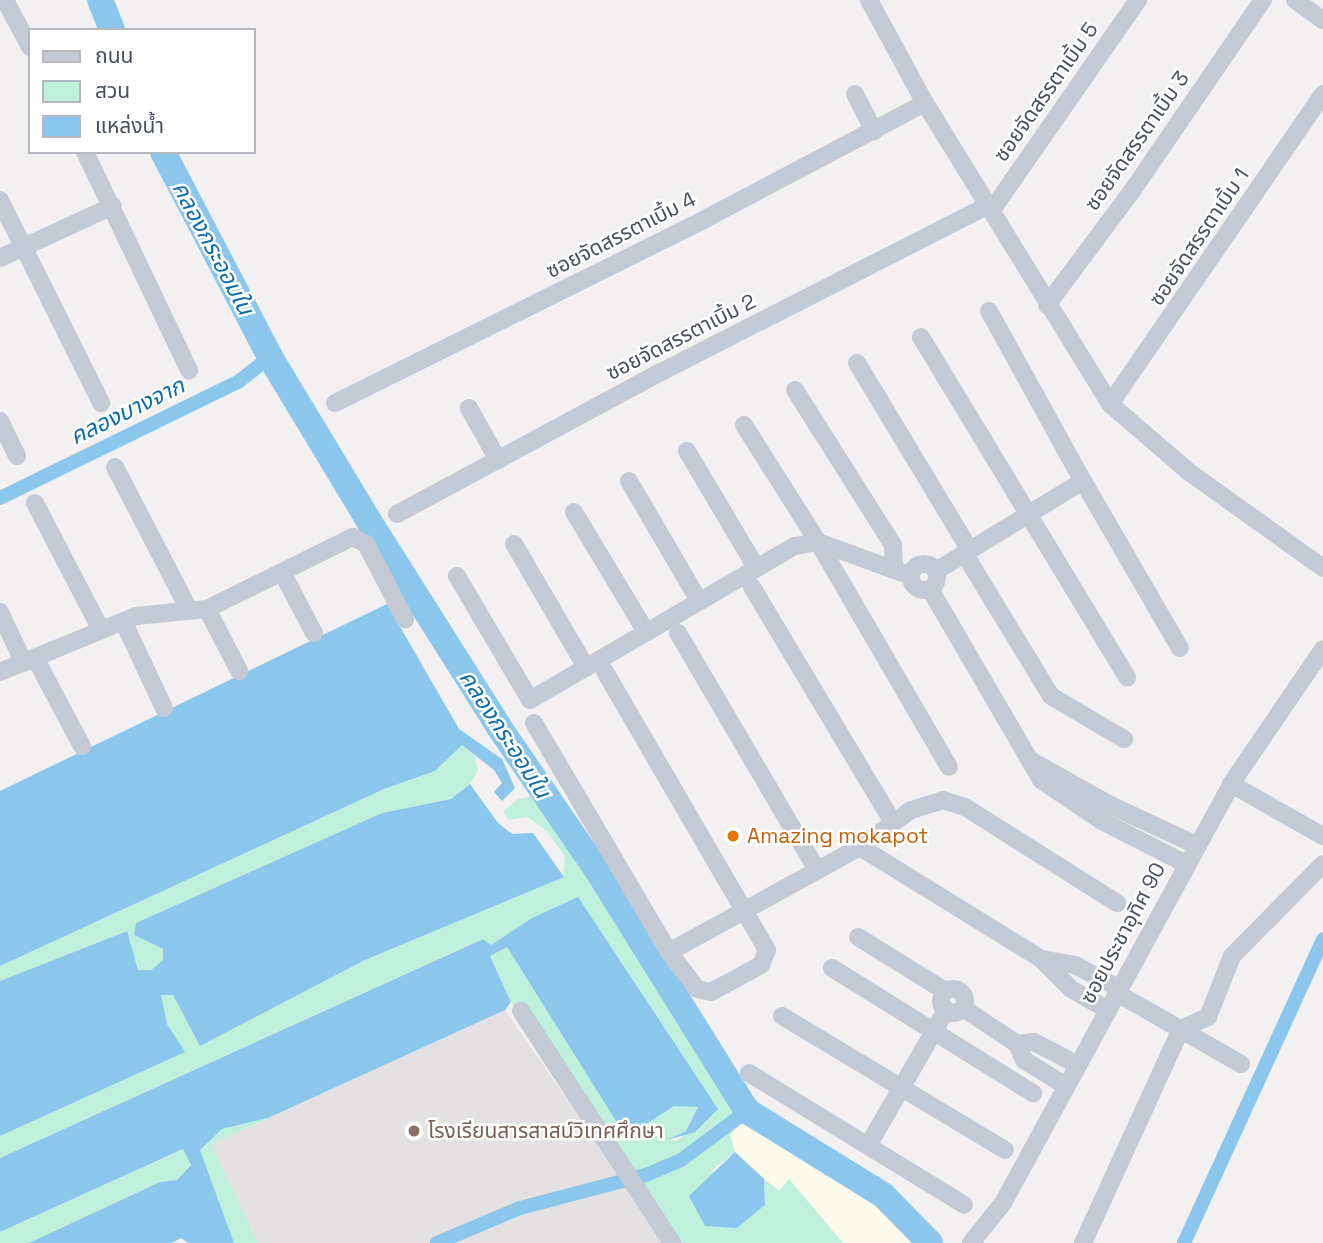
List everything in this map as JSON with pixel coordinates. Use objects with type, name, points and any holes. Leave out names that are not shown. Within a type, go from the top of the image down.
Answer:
[{"type":"street","points":[[5,0],[28,43]]},
{"type":"street","name":"ซอยจัดสรรตาเบิ้ม 5","points":[[990,208],[1138,0]]},
{"type":"street","name":"ซอยจัดสรรตาเบิ้ม 3","points":[[1047,305],[1132,191],[1263,0]]},
{"type":"street","points":[[1295,0],[1323,20]]},
{"type":"street","points":[[878,4],[925,103],[1047,305],[1111,404],[1189,472],[1323,568]]},
{"type":"street","name":"ซอยจัดสรรตาเบิ้ม 1","points":[[1111,404],[1323,93]]},
{"type":"street","points":[[855,94],[874,131]]},
{"type":"street","name":"ซอยจัดสรรตาเบิ้ม 4","points":[[335,403],[925,103]]},
{"type":"street","points":[[86,154],[113,205],[189,370]]},
{"type":"street","points":[[0,200],[101,403]]},
{"type":"street","points":[[0,258],[113,205]]},
{"type":"street","name":"ซอยจัดสรรตาเบิ้ม 2","points":[[397,514],[990,208]]},
{"type":"street","points":[[989,311],[1180,648]]},
{"type":"street","points":[[921,337],[1026,516],[1127,677]]},
{"type":"street","points":[[857,363],[1051,696],[1124,739]]},
{"type":"street","points":[[795,390],[893,545],[894,569]]},
{"type":"street","points":[[469,408],[498,460]]},
{"type":"street","points":[[0,421],[17,456]]},
{"type":"street","points":[[744,425],[818,542],[949,767]]},
{"type":"street","points":[[687,452],[757,567]]},
{"type":"street","points":[[115,467],[198,610],[239,671]]},
{"type":"street","points":[[629,481],[699,601]]},
{"type":"street","points":[[936,571],[1083,481]]},
{"type":"street","points":[[35,503],[101,630]]},
{"type":"street","points":[[574,512],[646,632]]},
{"type":"street","points":[[0,673],[146,614],[198,610],[352,537],[366,544],[405,619]]},
{"type":"street","points":[[457,576],[530,700],[794,546],[818,542],[911,576],[919,589],[930,589],[937,581],[936,571]]},
{"type":"street","points":[[514,544],[586,667]]},
{"type":"street","points":[[911,576],[922,565],[936,571]]},
{"type":"street","points":[[282,572],[314,634]]},
{"type":"street","points":[[752,587],[894,823]]},
{"type":"street","points":[[930,589],[1041,780],[1106,813],[1186,864]]},
{"type":"street","points":[[0,612],[82,746]]},
{"type":"street","points":[[124,623],[164,708]]},
{"type":"street","points":[[678,632],[817,870]]},
{"type":"street","name":"ซอยประชาอุทิศ 90","points":[[971,1243],[1003,1203],[1231,784],[1323,649]]},
{"type":"street","points":[[534,723],[669,952],[689,981],[705,993],[761,965],[767,950],[605,672]]},
{"type":"street","points":[[1231,784],[1323,836]]},
{"type":"street","points":[[669,952],[860,847],[928,802],[943,800],[965,807],[1117,903]]},
{"type":"street","points":[[1106,813],[1196,845]]},
{"type":"street","points":[[860,847],[1041,959],[1071,989],[1108,1010]]},
{"type":"street","points":[[1083,1243],[1181,1029],[1208,1017],[1232,956],[1323,864]]},
{"type":"street","points":[[858,937],[946,992],[942,1001],[955,1009],[1017,1044],[1034,1042],[1077,1065]]},
{"type":"street","points":[[1041,959],[1075,965],[1241,1065]]},
{"type":"street","points":[[832,968],[1033,1093]]},
{"type":"street","points":[[869,1144],[935,1031],[955,1009]]},
{"type":"street","points":[[521,1011],[671,1243]]},
{"type":"street","points":[[782,1016],[1006,1150]]},
{"type":"street","points":[[1017,1044],[1024,1060],[1066,1086]]},
{"type":"street","points":[[749,1073],[869,1144],[964,1205]]},
{"type":"shaded area","name":"โรงเรียนสารสาสน์วิเทศศึกษา","points":[[505,1010],[667,1243],[258,1243],[211,1144]]},
{"type":"shaded area","points":[[741,1124],[859,1189],[918,1243],[843,1243],[789,1180],[779,1191],[735,1152],[730,1135]]},
{"type":"green space","points":[[462,745],[475,756],[478,770],[470,784],[451,799],[382,813],[136,923],[134,935],[163,949],[163,960],[151,970],[138,970],[126,931],[0,981],[0,966],[384,789],[435,771]]},
{"type":"green space","points":[[538,795],[598,881],[739,1108],[743,1121],[730,1135],[735,1152],[711,1171],[765,1205],[764,1179],[779,1191],[789,1179],[843,1243],[679,1243],[511,1002],[490,955],[507,946],[626,1136],[674,1106],[698,1106],[686,1131],[669,1140],[677,1141],[717,1109],[532,918],[490,946],[482,939],[0,1158],[0,1136],[184,1052],[167,1024],[160,995],[173,995],[200,1045],[365,960],[563,877],[565,856],[546,830],[527,817],[509,820],[503,811],[518,799]]},
{"type":"green space","points":[[268,1118],[211,1144],[258,1243],[234,1243],[200,1150],[222,1129]]},
{"type":"green space","points":[[184,1149],[191,1165],[177,1180],[160,1182],[29,1243],[0,1243],[0,1232]]},
{"type":"water","points":[[387,604],[459,729],[502,759],[515,788],[502,801],[494,792],[502,783],[494,770],[462,745],[435,771],[384,789],[0,966],[0,791]]},
{"type":"water","points":[[470,784],[498,823],[512,834],[533,833],[564,877],[365,960],[200,1046],[173,995],[161,995],[167,1024],[185,1052],[0,1136],[0,981],[127,931],[138,970],[151,970],[163,960],[163,949],[134,935],[136,923],[382,813],[451,799]]},
{"type":"water","points":[[578,897],[718,1109],[695,1132],[667,1140],[686,1131],[698,1107],[674,1106],[626,1137],[507,947],[490,956],[511,1002],[505,1010],[268,1118],[222,1129],[200,1150],[234,1243],[188,1243],[181,1238],[172,1243],[29,1243],[160,1182],[177,1180],[191,1165],[183,1149],[0,1232],[0,1158],[483,939],[491,945],[532,918]]},
{"type":"water","points":[[735,1152],[764,1179],[765,1205],[737,1228],[705,1226],[689,1196]]},
{"type":"waterway","name":"คลองกระออมใน","points":[[100,0],[111,28]]},
{"type":"waterway","name":"คลองกระออมใน","points":[[164,154],[270,357],[367,518],[499,727],[597,870],[747,1111],[883,1195],[930,1243]]},
{"type":"waterway","name":"คลองบางจาก","points":[[0,498],[238,382],[270,357]]},
{"type":"waterway","points":[[1184,1243],[1323,939]]},
{"type":"waterway","points":[[437,1243],[520,1208],[646,1175],[681,1160],[747,1111]]},
{"type":"place","name":"Amazing mokapot","points":[[733,836]]},
{"type":"place","name":"โรงเรียนสารสาสน์วิเทศศึกษา","points":[[414,1131]]}]
